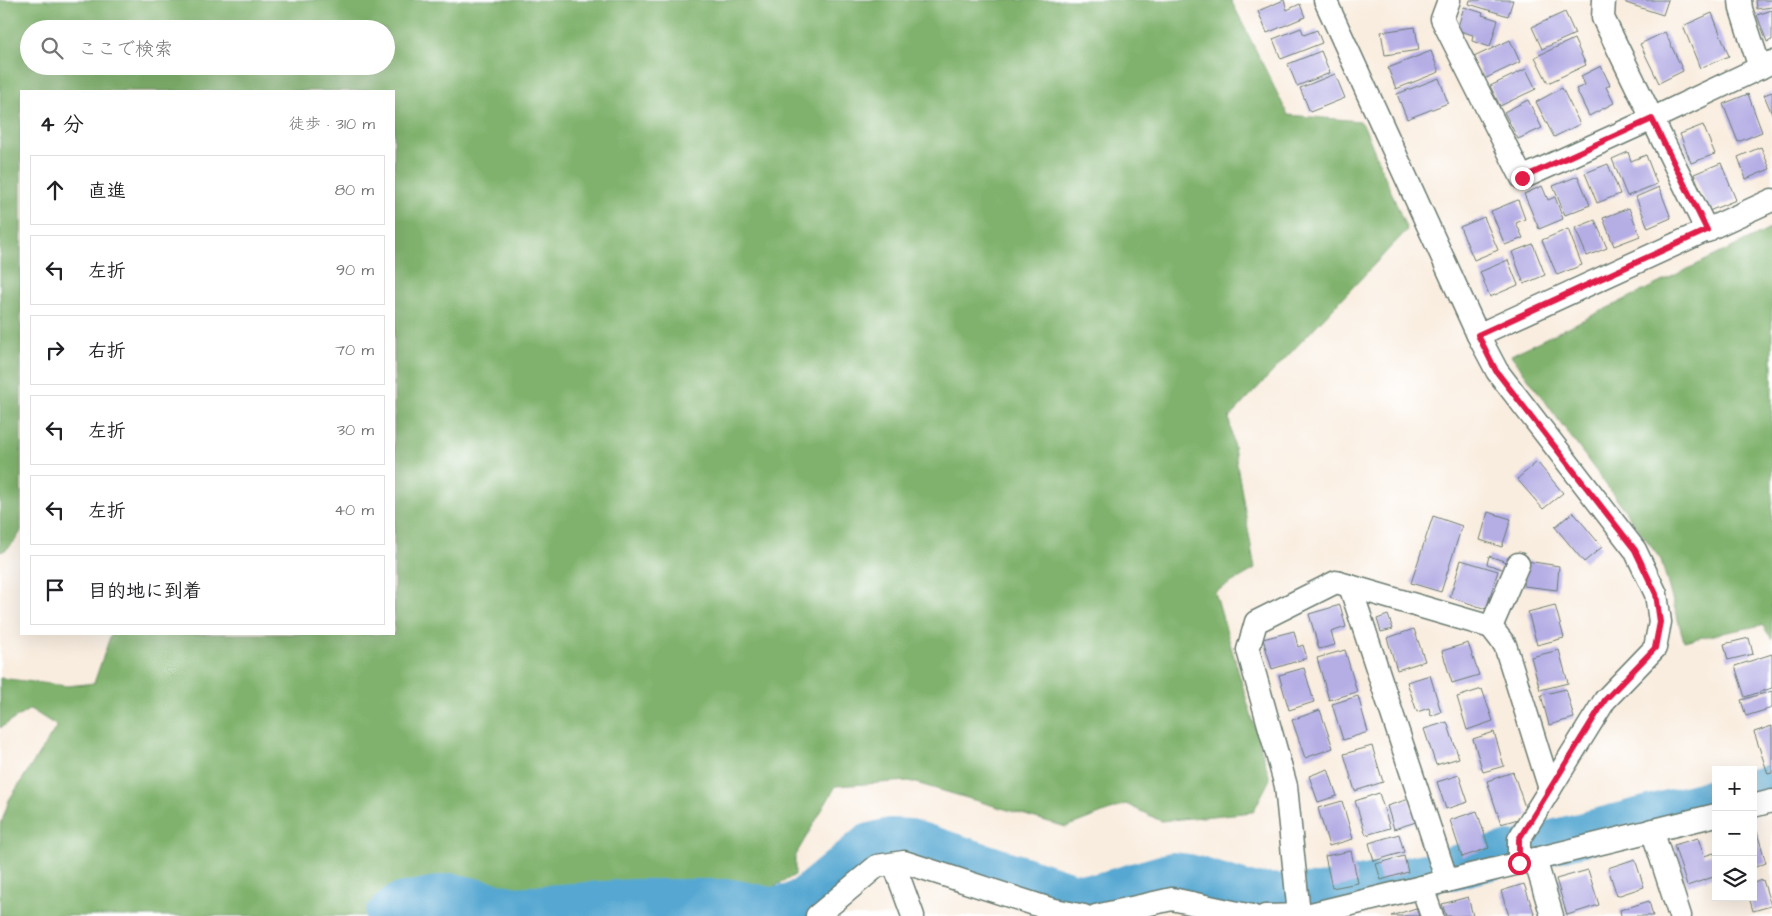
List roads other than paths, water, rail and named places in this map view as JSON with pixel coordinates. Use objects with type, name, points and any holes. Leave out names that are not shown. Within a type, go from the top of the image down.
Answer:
[{"type":"street","points":[[1325,0],[1496,371],[1635,550],[1656,594],[1660,622],[1655,648],[1605,700],[1519,839],[1552,916]]},
{"type":"street","points":[[1449,0],[1442,19],[1522,178],[1766,65],[1740,9],[1740,0]]},
{"type":"street","points":[[1604,0],[1603,18],[1707,230]]},
{"type":"street","points":[[1478,335],[1772,200]]},
{"type":"street","points":[[1491,627],[1518,564]]},
{"type":"street","points":[[1301,907],[1286,786],[1248,650],[1256,622],[1336,582],[1491,627],[1505,645],[1550,789]]},
{"type":"street","points":[[1350,586],[1447,881]]},
{"type":"street","points":[[1757,805],[1772,802]]},
{"type":"street","points":[[1266,916],[1301,907],[1422,887],[1712,816]]},
{"type":"street","points":[[1652,830],[1680,916]]},
{"type":"street","points":[[818,916],[877,866],[904,862],[1051,912],[1084,916]]},
{"type":"street","points":[[894,864],[912,916]]},
{"type":"street","points":[[1422,887],[1432,916]]},
{"type":"street","points":[[1096,916],[1175,908],[1252,916]]},
{"type":"waterway","points":[[1757,790],[1772,786]]},
{"type":"waterway","points":[[1529,848],[1712,801]]},
{"type":"waterway","points":[[387,916],[400,905],[452,895],[515,909],[633,901],[732,901],[770,909],[791,906],[805,899],[870,845],[890,840],[910,841],[1071,894],[1096,896],[1173,874],[1189,876],[1252,895],[1320,896],[1425,875]]},
{"type":"waterway","points":[[1452,868],[1510,853]]}]
